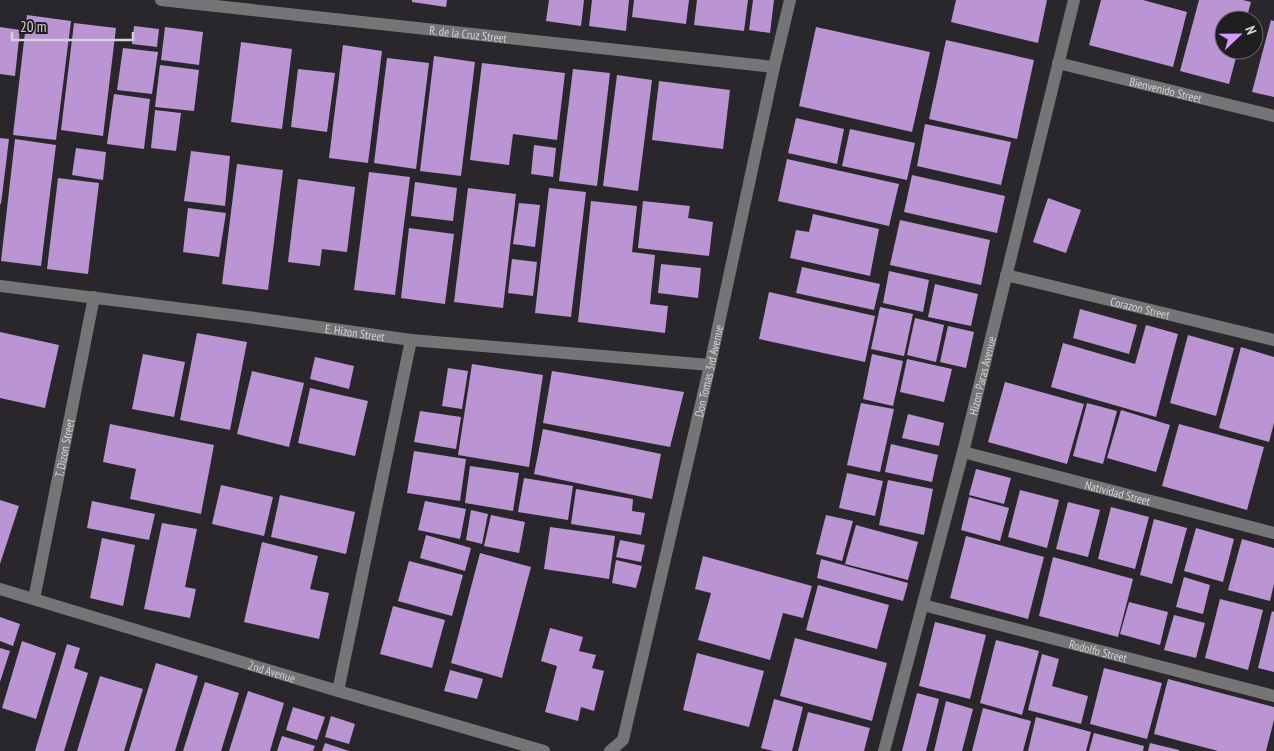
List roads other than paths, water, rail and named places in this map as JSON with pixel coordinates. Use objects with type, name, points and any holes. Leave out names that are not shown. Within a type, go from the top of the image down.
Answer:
[{"type":"street","name":"R. de la Cruz Street","points":[[161,0],[774,66]]},
{"type":"street","name":"Don Tomas 3rd Avenue","points":[[610,751],[622,740],[710,365],[790,0]]},
{"type":"street","name":"Hizon Paras Avenue","points":[[884,751],[962,452],[1074,0]]},
{"type":"street","name":"Bienvenido Street","points":[[1058,63],[1274,116]]},
{"type":"street","name":"Corazon Street","points":[[1006,275],[1274,340]]},
{"type":"street","name":"E. Hizon Street","points":[[0,286],[411,340],[710,365]]},
{"type":"street","name":"T. Dizon Street","points":[[34,599],[94,297]]},
{"type":"street","points":[[338,691],[411,340]]},
{"type":"street","name":"Natividad Street","points":[[962,452],[1274,532]]},
{"type":"street","name":"2nd Avenue","points":[[0,589],[544,751]]},
{"type":"street","name":"Rodolfo Street","points":[[923,605],[1274,696]]}]
